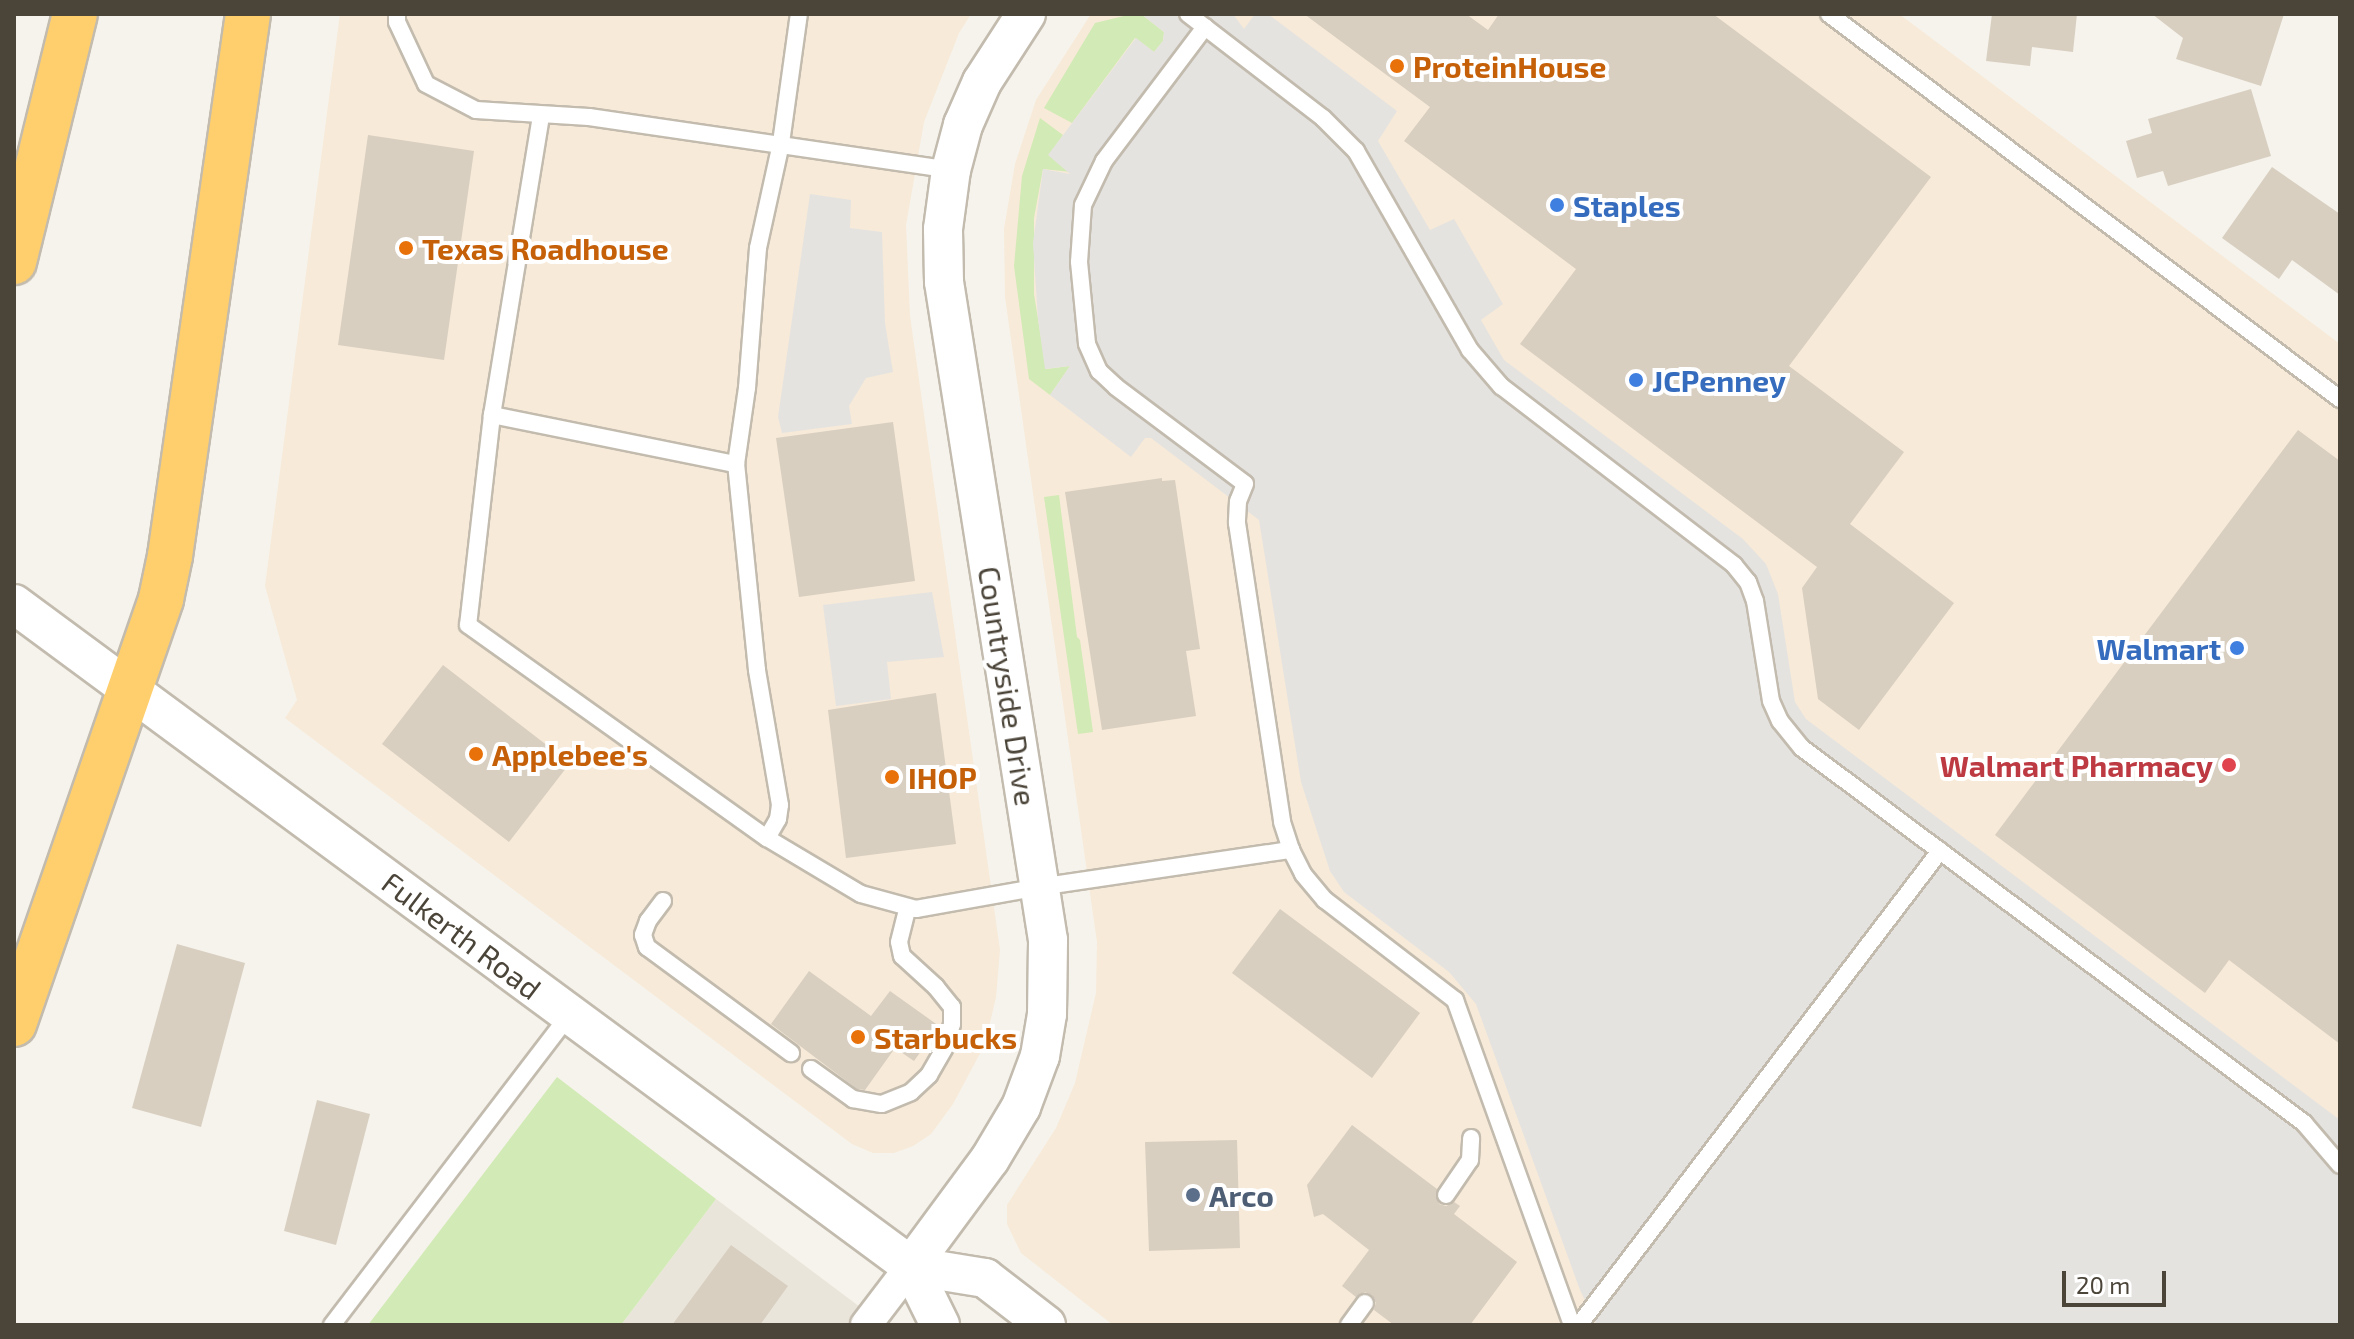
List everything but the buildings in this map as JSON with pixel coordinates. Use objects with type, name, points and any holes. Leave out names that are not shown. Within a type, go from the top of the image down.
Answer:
[{"type":"highway","points":[[14,262],[75,14]]},
{"type":"highway","points":[[14,1024],[156,618],[170,556],[248,14]]},
{"type":"street","name":"Countryside Drive","points":[[866,1325],[990,1159],[1033,1080],[1044,1034],[1049,984],[1048,940],[944,282],[943,229],[951,170],[963,125],[982,82],[1026,14]]},
{"type":"street","name":"Fulkerth Road","points":[[14,604],[911,1266],[985,1278],[1046,1325]]},
{"type":"street","name":"Fulkerth Road","points":[[911,1266],[940,1325]]},
{"type":"lane","points":[[397,14],[397,22],[426,84],[476,110],[589,117],[951,170]]},
{"type":"lane","points":[[767,838],[778,819],[780,805],[757,670],[736,464],[747,388],[758,248],[781,143],[799,14]]},
{"type":"lane","points":[[1189,14],[1323,118],[1356,151],[1470,350],[1501,386],[1734,565],[1748,582],[1755,601],[1771,701],[1789,734],[1802,748],[2304,1123],[2340,1165]]},
{"type":"lane","points":[[1829,14],[2340,399]]},
{"type":"lane","points":[[1205,27],[1104,161],[1083,205],[1080,233],[1081,302],[1087,344],[1099,371],[1157,419],[1245,484],[1237,523],[1282,822],[1291,850],[1303,874],[1325,900],[1455,1000],[1572,1325]]},
{"type":"lane","points":[[541,116],[492,415],[468,625],[809,867],[861,894],[908,907],[916,909],[1039,887],[1291,850]]},
{"type":"lane","points":[[492,415],[736,464]]},
{"type":"lane","points":[[1579,1325],[1940,851]]},
{"type":"lane","points":[[663,901],[648,921],[643,935],[647,947],[791,1053]]},
{"type":"lane","points":[[811,1069],[853,1099],[882,1104],[911,1092],[929,1075],[946,1045],[952,1024],[952,1007],[936,987],[902,956],[899,942],[908,907]]},
{"type":"lane","points":[[332,1325],[569,1015]]},
{"type":"lane","points":[[1446,1195],[1470,1160],[1471,1138]]},
{"type":"lane","points":[[1349,1325],[1365,1303]]},
{"type":"shaded area","points":[[340,14],[971,14],[959,33],[924,122],[906,225],[910,316],[1000,950],[996,997],[985,1044],[953,1104],[931,1134],[913,1146],[894,1153],[873,1153],[852,1144],[285,718],[297,700],[265,586]]},
{"type":"shaded area","points":[[1091,14],[1899,14],[2340,344],[2340,1325],[1113,1325],[1021,1253],[1007,1224],[1007,1205],[1056,1128],[1075,1083],[1096,993],[1097,942],[1005,297],[1004,229],[1015,164],[1036,100]]},
{"type":"shaded area","points":[[1141,14],[1233,14],[1244,29],[1255,14],[1268,14],[1397,111],[1378,141],[1430,230],[1454,219],[1503,304],[1481,320],[1504,360],[1743,539],[1766,564],[1778,594],[1795,702],[1806,719],[2340,1120],[2340,1325],[1597,1325],[1580,1290],[1476,1004],[1449,972],[1344,892],[1330,871],[1301,782],[1259,520],[1151,438],[1145,438],[1131,457],[1050,395],[1070,366],[1045,369],[1038,319],[1033,243],[1043,169],[1070,174],[1048,155],[1136,38],[1154,52],[1163,41],[1164,32]]},
{"type":"shaded area","points":[[810,194],[851,200],[850,228],[882,232],[885,323],[893,372],[866,378],[849,406],[852,424],[782,433],[778,417]]},
{"type":"shaded area","points":[[932,592],[944,657],[887,662],[891,699],[836,706],[823,605]]},
{"type":"shaded area","points":[[716,1199],[884,1325],[621,1325]]},
{"type":"green space","points":[[1141,14],[1164,32],[1163,41],[1154,52],[1135,38],[1072,123],[1044,108],[1095,23]]},
{"type":"green space","points":[[1040,118],[1063,135],[1049,155],[1071,172],[1043,169],[1034,218],[1034,294],[1046,369],[1070,366],[1050,395],[1029,379],[1014,266],[1022,176]]},
{"type":"green space","points":[[1059,495],[1093,732],[1078,734],[1044,497]]},
{"type":"green space","points":[[557,1077],[716,1199],[621,1325],[368,1325]]},
{"type":"place","name":"ProteinHouse","points":[[1397,66]]},
{"type":"place","name":"Staples","points":[[1557,205]]},
{"type":"place","name":"Texas Roadhouse","points":[[406,248]]},
{"type":"place","name":"JCPenney","points":[[1636,380]]},
{"type":"place","name":"Walmart","points":[[2237,648]]},
{"type":"place","name":"Applebee's","points":[[476,754]]},
{"type":"place","name":"Walmart Pharmacy","points":[[2229,765]]},
{"type":"place","name":"IHOP","points":[[892,777]]},
{"type":"place","name":"Starbucks","points":[[858,1037]]},
{"type":"place","name":"Arco","points":[[1193,1195]]}]
